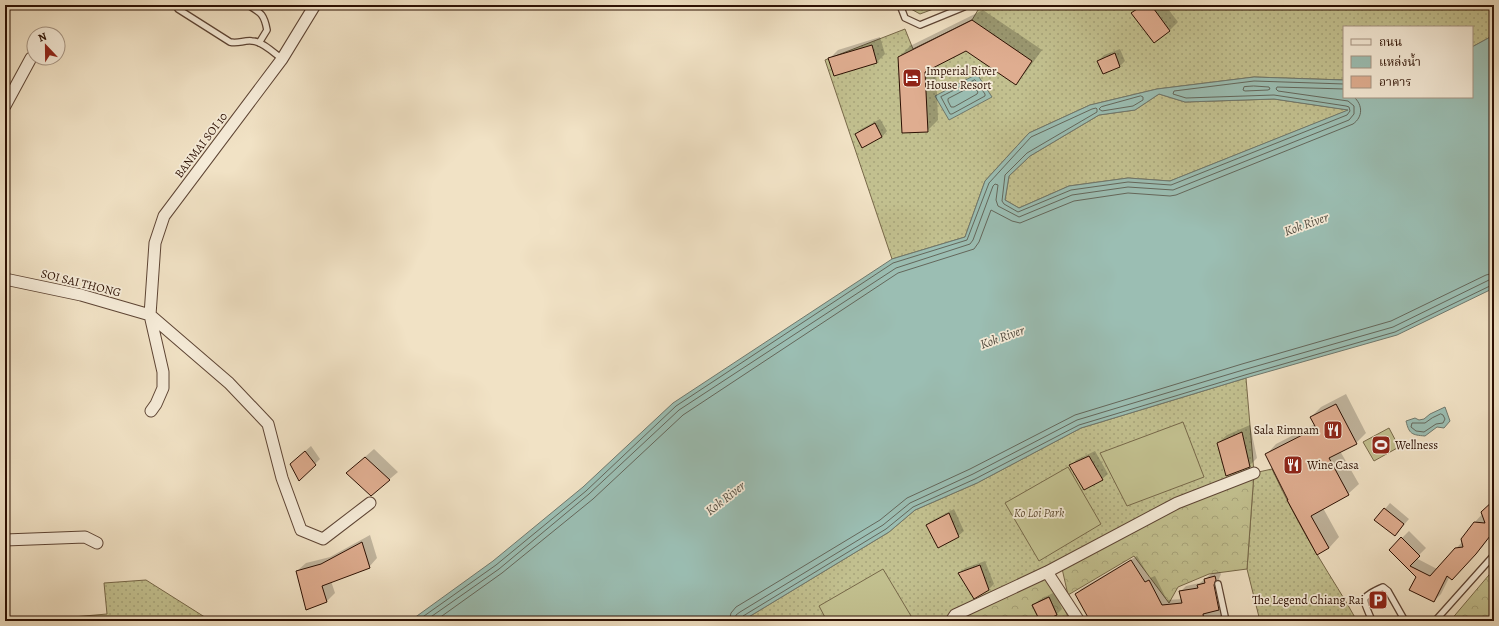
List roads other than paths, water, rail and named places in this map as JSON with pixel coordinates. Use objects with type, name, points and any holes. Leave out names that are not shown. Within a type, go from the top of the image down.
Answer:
[{"type":"street","name":"BANMAI SOI 10","points":[[150,411],[156,404],[163,388],[163,372],[150,315],[155,243],[164,216],[282,59],[315,5]]},
{"type":"street","points":[[5,106],[27,66]]},
{"type":"street","name":"SOI SAI THONG","points":[[5,279],[81,295],[150,315]]},
{"type":"street","points":[[150,315],[229,383],[268,424],[282,478],[301,530],[323,539],[370,503]]},
{"type":"street","points":[[951,621],[955,615],[1047,572],[1177,502],[1254,473]]},
{"type":"street","points":[[5,540],[85,537],[97,543]]},
{"type":"street","points":[[1047,572],[1079,621]]},
{"type":"lane","points":[[176,5],[178,9],[230,42],[236,44],[252,40],[259,42],[282,59]]},
{"type":"lane","points":[[248,5],[262,13],[265,20],[267,30],[259,42]]},
{"type":"lane","points":[[900,5],[905,18],[920,25],[964,7],[965,5]]},
{"type":"lane","points":[[1435,621],[1494,555]]},
{"type":"lane","points":[[1218,584],[1226,621]]},
{"type":"lane","points":[[1372,621],[1364,601],[1364,597],[1367,594],[1383,587],[1388,591],[1405,621]]},
{"type":"water","name":"Kok River","points":[[1494,35],[1494,288],[1397,335],[1246,378],[1081,428],[977,483],[915,510],[889,532],[742,621],[410,621],[493,561],[583,487],[673,403],[892,259],[965,237],[985,181],[1029,133],[1090,105],[1157,89],[1254,77],[1343,80],[1343,98],[1473,98],[1473,46]],"holes":[[[1159,94],[1185,102],[1274,99],[1348,110],[1170,181],[1128,178],[1069,186],[1019,208],[1005,200],[1009,176],[1030,156],[1099,115],[1135,110]]]},
{"type":"water","points":[[977,74],[992,97],[949,120],[935,96]]},
{"type":"water","points":[[1445,407],[1450,421],[1444,428],[1437,427],[1425,436],[1414,434],[1408,429],[1406,421],[1415,418],[1419,420],[1424,419],[1430,414]]},
{"type":"place","name":"Imperial River House Resort","points":[[912,78]]},
{"type":"place","name":"Sala Rimnam","points":[[1333,430]]},
{"type":"place","name":"Wellness","points":[[1381,445]]},
{"type":"place","name":"Wine Casa","points":[[1293,465]]},
{"type":"place","name":"The Legend Chiang Rai","points":[[1378,600]]},
{"type":"park label","name":"Ko Loi Park","points":[[1039,513]]}]
